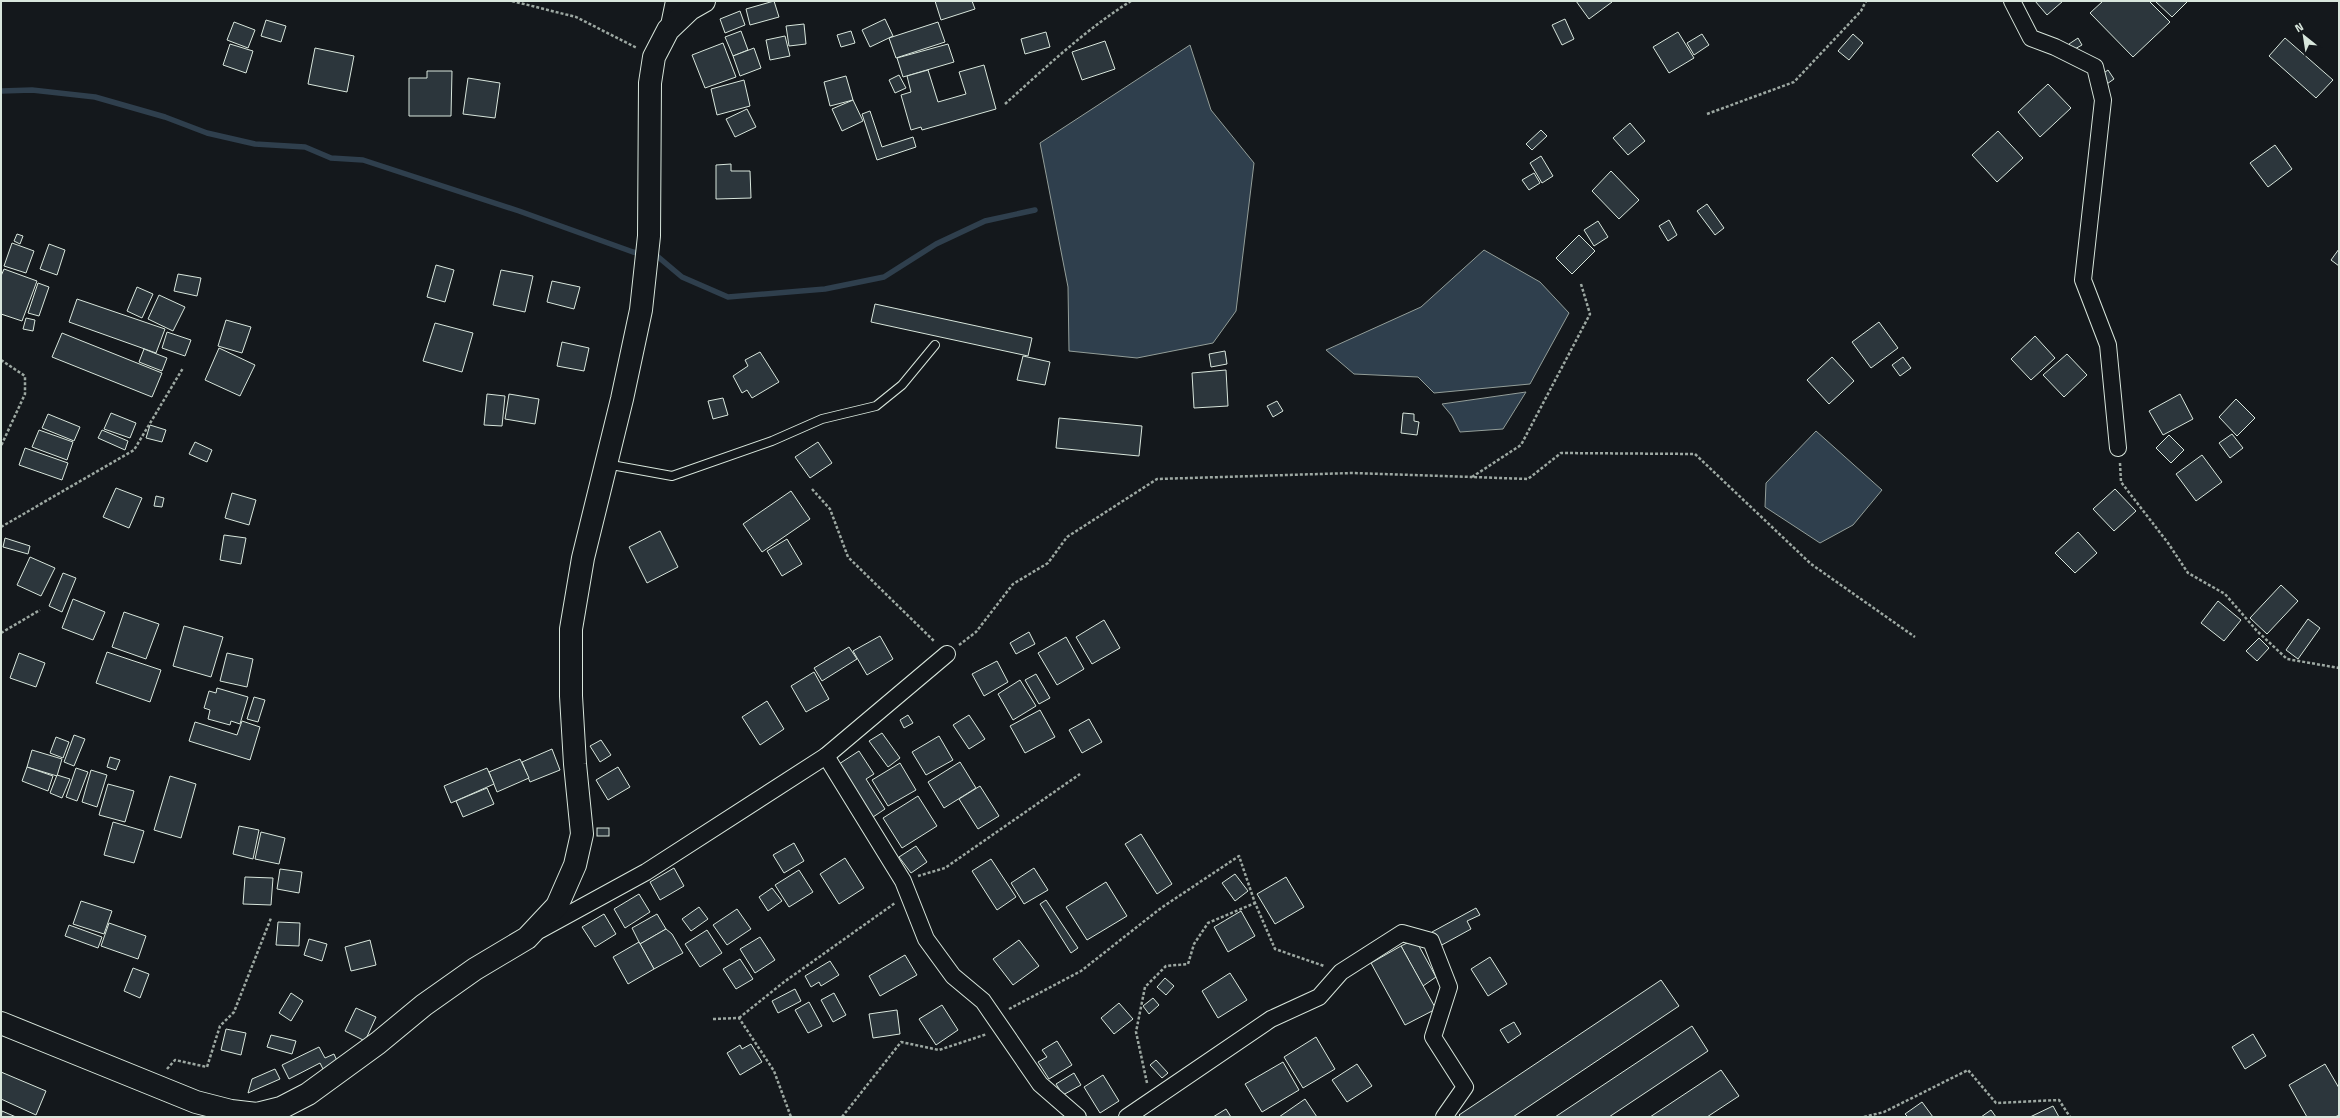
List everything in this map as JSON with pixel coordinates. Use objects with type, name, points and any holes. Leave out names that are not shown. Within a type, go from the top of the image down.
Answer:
[{"type":"street","points":[[527,938],[557,906],[575,865],[582,834],[575,764],[571,696],[571,629],[583,558],[634,348],[647,263],[649,236],[650,82],[654,57],[668,30],[674,1]]},
{"type":"street","points":[[668,30],[690,9],[704,1]]},
{"type":"street","points":[[2012,1],[2031,38],[2055,46],[2095,67],[2104,100],[2083,280],[2108,345],[2118,448]]},
{"type":"street","points":[[1,1023],[196,1102],[231,1111],[257,1114],[281,1113],[378,1043],[424,1004],[475,969],[527,938],[646,872],[826,756],[947,654]]},
{"type":"street","points":[[826,756],[905,886],[926,939],[953,976],[983,1001],[1040,1084],[1078,1117]]},
{"type":"street","points":[[1128,1117],[1271,1019],[1319,997],[1340,972],[1402,933],[1431,941],[1448,987],[1433,1037],[1465,1087],[1444,1117]]},
{"type":"lane","points":[[605,464],[672,476],[772,441],[822,418],[876,406],[902,385],[935,345]]},
{"type":"path","points":[[512,1],[576,17],[654,57]]},
{"type":"path","points":[[1005,104],[1066,49],[1108,15],[1131,1]]},
{"type":"path","points":[[1707,114],[1794,82],[1861,11],[1866,1]]},
{"type":"path","points":[[1472,477],[1522,445],[1590,314],[1581,284]]},
{"type":"path","points":[[1,360],[25,376],[25,394],[1,446]]},
{"type":"path","points":[[1,527],[134,450],[182,368]]},
{"type":"path","points":[[2118,448],[2121,482],[2168,542],[2188,573],[2225,594],[2257,631],[2287,660],[2339,668]]},
{"type":"path","points":[[812,490],[830,509],[848,557],[947,654],[976,632],[1013,584],[1048,563],[1067,537],[1157,479],[1352,473],[1528,479],[1561,453],[1695,454],[1811,564],[1915,637]]},
{"type":"path","points":[[1,634],[40,610]]},
{"type":"path","points":[[713,1019],[739,1018],[784,982],[888,910],[905,886],[944,868],[1080,774]]},
{"type":"path","points":[[983,1001],[1005,1011],[1081,971],[1161,908],[1239,856],[1255,903],[1275,949],[1340,972]]},
{"type":"path","points":[[1151,1101],[1136,1032],[1145,987],[1166,966],[1188,964],[1194,944],[1208,923],[1255,903]]},
{"type":"path","points":[[153,1084],[175,1060],[207,1067],[220,1026],[234,1012],[271,918]]},
{"type":"path","points":[[739,1018],[774,1071],[791,1117]]},
{"type":"path","points":[[842,1117],[901,1042],[939,1050],[1001,1029]]},
{"type":"path","points":[[1864,1117],[1884,1112],[1968,1070],[1996,1103],[2059,1100],[2070,1117]]},
{"type":"water","points":[[1190,45],[1211,110],[1254,163],[1236,311],[1213,343],[1137,358],[1069,351],[1068,287],[1040,143]]},
{"type":"water","points":[[1484,250],[1540,282],[1569,313],[1530,384],[1434,393],[1418,377],[1354,374],[1326,350],[1421,307]]},
{"type":"water","points":[[1526,392],[1503,429],[1460,432],[1452,416],[1442,404]]},
{"type":"water","points":[[1816,431],[1882,490],[1853,525],[1820,543],[1765,507],[1766,483]]},
{"type":"building","points":[[774,1],[779,17],[750,25],[746,9]]},
{"type":"building","points":[[935,1],[972,1],[975,9],[941,20]]},
{"type":"building","points":[[1576,1],[1612,1],[1612,2],[1589,19]]},
{"type":"building","points":[[2035,1],[2063,1],[2047,15]]},
{"type":"building","points":[[2103,1],[2149,1],[2170,22],[2133,57],[2090,13]]},
{"type":"building","points":[[2155,1],[2188,1],[2172,17]]},
{"type":"building","points":[[740,11],[745,25],[725,33],[720,19]]},
{"type":"building","points":[[885,19],[893,36],[870,47],[862,30]]},
{"type":"building","points":[[1565,19],[1574,39],[1562,45],[1552,25]]},
{"type":"building","points":[[266,20],[286,26],[281,42],[261,36]]},
{"type":"building","points":[[234,22],[255,30],[248,48],[227,40]]},
{"type":"building","points":[[938,22],[945,42],[896,58],[889,38]]},
{"type":"building","points":[[804,24],[806,44],[789,46],[786,26]]},
{"type":"building","points":[[741,31],[748,50],[733,56],[725,37]]},
{"type":"building","points":[[851,31],[855,43],[841,47],[837,35]]},
{"type":"building","points":[[1046,32],[1050,47],[1025,54],[1021,39]]},
{"type":"building","points":[[1678,32],[1694,58],[1669,73],[1653,47]]},
{"type":"building","points":[[1702,34],[1709,45],[1694,55],[1687,43]]},
{"type":"building","points":[[1853,34],[1863,43],[1849,60],[1838,51]]},
{"type":"building","points":[[785,36],[790,56],[770,60],[766,40]]},
{"type":"building","points":[[2078,38],[2082,45],[2073,50],[2069,44]]},
{"type":"building","points":[[2285,38],[2333,80],[2316,98],[2269,56]]},
{"type":"building","points":[[1105,41],[1115,69],[1082,80],[1072,52]]},
{"type":"building","points":[[723,43],[736,77],[705,88],[692,55]]},
{"type":"building","points":[[230,44],[253,51],[246,73],[223,65]]},
{"type":"building","points":[[948,44],[954,62],[903,77],[897,58]]},
{"type":"building","points":[[315,48],[354,56],[347,92],[308,84]]},
{"type":"building","points":[[754,48],[761,68],[740,76],[733,56]]},
{"type":"building","points":[[984,65],[996,109],[922,130],[921,127],[911,130],[901,95],[911,92],[907,76],[928,70],[938,102],[966,94],[959,72]]},
{"type":"building","points":[[2108,70],[2114,79],[2104,86],[2098,77]]},
{"type":"building","points":[[427,71],[452,71],[451,116],[409,116],[409,78],[427,78]]},
{"type":"building","points":[[899,75],[906,88],[895,93],[889,80]]},
{"type":"building","points":[[846,76],[853,100],[830,106],[824,82]]},
{"type":"building","points":[[468,78],[500,83],[495,118],[463,114]]},
{"type":"building","points":[[744,80],[750,106],[717,115],[711,89]]},
{"type":"building","points":[[2048,84],[2071,108],[2040,137],[2018,112]]},
{"type":"building","points":[[853,100],[863,121],[842,131],[832,109]]},
{"type":"building","points":[[747,109],[756,127],[735,137],[726,119]]},
{"type":"building","points":[[870,111],[882,147],[913,137],[916,147],[877,160],[862,114]]},
{"type":"building","points":[[1630,123],[1645,141],[1628,155],[1613,138]]},
{"type":"building","points":[[1541,130],[1547,136],[1532,150],[1526,144]]},
{"type":"building","points":[[1998,131],[2023,158],[1997,182],[1972,155]]},
{"type":"building","points":[[2275,145],[2292,169],[2268,187],[2250,163]]},
{"type":"building","points":[[1541,156],[1553,176],[1542,183],[1530,163]]},
{"type":"building","points":[[731,164],[731,171],[750,171],[751,198],[716,199],[716,165]]},
{"type":"building","points":[[1611,171],[1639,200],[1619,219],[1592,191]]},
{"type":"building","points":[[1534,173],[1540,183],[1529,190],[1522,180]]},
{"type":"building","points":[[1707,204],[1724,228],[1715,235],[1697,211]]},
{"type":"building","points":[[1669,220],[1677,235],[1668,241],[1659,226]]},
{"type":"building","points":[[1598,221],[1608,237],[1594,246],[1584,230]]},
{"type":"building","points":[[17,234],[23,236],[20,244],[14,241]]},
{"type":"building","points":[[1579,235],[1595,251],[1572,274],[1556,258]]},
{"type":"building","points":[[12,243],[34,251],[26,273],[4,266]]},
{"type":"building","points":[[49,244],[65,250],[57,275],[40,269]]},
{"type":"building","points":[[2339,249],[2339,266],[2331,260]]},
{"type":"building","points":[[436,265],[454,270],[445,302],[427,297]]},
{"type":"building","points":[[4,269],[37,281],[22,321],[1,314],[1,276]]},
{"type":"building","points":[[501,270],[533,276],[525,312],[493,305]]},
{"type":"building","points":[[178,274],[201,278],[197,296],[174,291]]},
{"type":"building","points":[[552,281],[580,287],[574,309],[547,302]]},
{"type":"building","points":[[38,283],[49,287],[39,316],[28,313]]},
{"type":"building","points":[[137,287],[153,294],[142,318],[127,311]]},
{"type":"building","points":[[159,295],[185,307],[173,331],[148,319]]},
{"type":"building","points":[[77,299],[165,329],[156,353],[69,322]]},
{"type":"building","points":[[875,304],[1032,338],[1028,356],[871,322]]},
{"type":"building","points":[[26,318],[35,320],[33,331],[23,329]]},
{"type":"building","points":[[226,320],[251,327],[242,353],[218,346]]},
{"type":"building","points":[[1879,322],[1898,348],[1871,368],[1852,342]]},
{"type":"building","points":[[435,323],[473,333],[462,372],[423,361]]},
{"type":"building","points":[[167,332],[191,340],[185,356],[162,348]]},
{"type":"building","points":[[62,333],[162,373],[152,397],[52,357]]},
{"type":"building","points":[[2035,336],[2055,358],[2031,380],[2011,359]]},
{"type":"building","points":[[562,342],[589,348],[584,371],[557,366]]},
{"type":"building","points":[[219,348],[255,365],[240,396],[205,380]]},
{"type":"building","points":[[144,349],[167,358],[162,371],[139,362]]},
{"type":"building","points":[[1225,351],[1227,364],[1211,367],[1209,354]]},
{"type":"building","points":[[760,352],[779,382],[752,398],[747,390],[742,393],[733,376],[748,366],[745,360]]},
{"type":"building","points":[[2067,354],[2087,375],[2064,397],[2043,375]]},
{"type":"building","points":[[1023,356],[1050,362],[1045,385],[1017,380]]},
{"type":"building","points":[[1832,357],[1854,381],[1829,404],[1807,380]]},
{"type":"building","points":[[1903,357],[1911,368],[1900,376],[1892,365]]},
{"type":"building","points":[[1226,370],[1228,406],[1194,408],[1192,373]]},
{"type":"building","points":[[487,394],[505,396],[502,426],[484,425]]},
{"type":"building","points":[[509,394],[539,399],[535,424],[505,419]]},
{"type":"building","points":[[2180,394],[2193,419],[2163,435],[2149,411]]},
{"type":"building","points":[[723,398],[728,415],[713,419],[708,401]]},
{"type":"building","points":[[2236,399],[2255,418],[2237,436],[2219,417]]},
{"type":"building","points":[[1277,401],[1283,411],[1273,417],[1267,406]]},
{"type":"building","points":[[111,413],[136,423],[130,438],[104,429]]},
{"type":"building","points":[[1403,413],[1414,414],[1414,421],[1419,422],[1417,435],[1401,433]]},
{"type":"building","points":[[48,414],[80,427],[74,441],[42,428]]},
{"type":"building","points":[[1059,418],[1142,426],[1139,456],[1056,448]]},
{"type":"building","points":[[150,425],[166,430],[162,442],[146,438]]},
{"type":"building","points":[[39,430],[73,442],[67,460],[32,447]]},
{"type":"building","points":[[102,430],[128,441],[125,450],[98,438]]},
{"type":"building","points":[[2232,434],[2243,448],[2230,458],[2219,443]]},
{"type":"building","points":[[2169,435],[2184,450],[2171,463],[2156,448]]},
{"type":"building","points":[[195,442],[212,450],[207,462],[189,454]]},
{"type":"building","points":[[818,442],[832,463],[810,478],[795,457]]},
{"type":"building","points":[[25,448],[68,463],[62,480],[19,465]]},
{"type":"building","points":[[2202,455],[2222,482],[2196,501],[2176,474]]},
{"type":"building","points":[[116,488],[142,498],[129,528],[103,517]]},
{"type":"building","points":[[2115,489],[2136,511],[2114,531],[2093,509]]},
{"type":"building","points":[[791,491],[810,519],[762,552],[743,524]]},
{"type":"building","points":[[232,493],[256,500],[249,525],[225,518]]},
{"type":"building","points":[[156,496],[164,498],[162,507],[154,506]]},
{"type":"building","points":[[660,531],[678,567],[647,583],[629,547]]},
{"type":"building","points":[[2078,532],[2097,553],[2075,573],[2055,553]]},
{"type":"building","points":[[224,535],[246,538],[241,564],[220,560]]},
{"type":"building","points":[[5,538],[30,546],[28,554],[3,547]]},
{"type":"building","points":[[787,539],[802,564],[782,576],[767,551]]},
{"type":"building","points":[[30,557],[55,568],[41,596],[17,585]]},
{"type":"building","points":[[63,573],[76,578],[62,612],[49,606]]},
{"type":"building","points":[[2281,585],[2298,601],[2267,634],[2250,618]]},
{"type":"building","points":[[73,599],[105,612],[93,640],[62,628]]},
{"type":"building","points":[[2218,601],[2241,620],[2224,641],[2201,623]]},
{"type":"building","points":[[124,612],[159,624],[146,659],[112,647]]},
{"type":"building","points":[[2308,619],[2320,628],[2298,659],[2286,650]]},
{"type":"building","points":[[1104,620],[1120,648],[1092,664],[1076,637]]},
{"type":"building","points":[[184,626],[223,637],[211,677],[173,666]]},
{"type":"building","points":[[1029,632],[1035,644],[1016,654],[1010,643]]},
{"type":"building","points":[[880,636],[893,659],[867,675],[853,651]]},
{"type":"building","points":[[1066,637],[1084,669],[1057,685],[1038,653]]},
{"type":"building","points":[[2259,638],[2269,648],[2257,661],[2246,651]]},
{"type":"building","points":[[849,647],[857,659],[822,681],[814,668]]},
{"type":"building","points":[[107,652],[161,670],[150,702],[96,683]]},
{"type":"building","points":[[19,653],[45,663],[36,687],[10,678]]},
{"type":"building","points":[[227,653],[253,659],[247,687],[220,681]]},
{"type":"building","points":[[997,661],[1008,682],[984,696],[972,674]]},
{"type":"building","points":[[814,672],[829,699],[806,712],[791,686]]},
{"type":"building","points":[[1036,674],[1050,698],[1039,704],[1025,680]]},
{"type":"building","points":[[1020,680],[1036,706],[1013,720],[998,694]]},
{"type":"building","points":[[217,688],[248,697],[240,724],[231,721],[230,725],[208,719],[210,710],[204,708],[209,691],[216,693]]},
{"type":"building","points":[[254,697],[265,700],[258,722],[247,719]]},
{"type":"building","points":[[767,701],[784,729],[760,745],[742,717]]},
{"type":"building","points":[[1040,710],[1055,737],[1025,753],[1010,726]]},
{"type":"building","points":[[908,715],[913,723],[904,728],[900,720]]},
{"type":"building","points":[[969,715],[985,739],[969,749],[953,725]]},
{"type":"building","points":[[1089,719],[1102,742],[1082,753],[1069,730]]},
{"type":"building","points":[[242,721],[260,727],[250,760],[189,741],[195,722],[237,735]]},
{"type":"building","points":[[882,733],[900,758],[888,767],[869,741]]},
{"type":"building","points":[[74,735],[85,739],[74,766],[64,762]]},
{"type":"building","points":[[939,736],[953,760],[926,775],[912,752]]},
{"type":"building","points":[[56,737],[69,742],[63,758],[50,753]]},
{"type":"building","points":[[601,740],[611,755],[600,762],[590,746]]},
{"type":"building","points":[[552,749],[560,770],[530,782],[522,762]]},
{"type":"building","points":[[32,750],[62,759],[57,776],[27,767]]},
{"type":"building","points":[[859,751],[874,774],[866,779],[885,809],[873,817],[839,764]]},
{"type":"building","points":[[110,757],[120,760],[116,770],[107,767]]},
{"type":"building","points":[[520,759],[529,778],[497,792],[489,772]]},
{"type":"building","points":[[960,762],[976,788],[944,808],[928,782]]},
{"type":"building","points":[[900,763],[916,790],[888,806],[872,780]]},
{"type":"building","points":[[27,767],[53,776],[48,791],[22,781]]},
{"type":"building","points":[[618,767],[630,787],[608,800],[596,780]]},
{"type":"building","points":[[76,768],[88,772],[77,801],[66,797]]},
{"type":"building","points":[[487,768],[494,784],[451,803],[444,786]]},
{"type":"building","points":[[91,770],[107,775],[97,807],[82,802]]},
{"type":"building","points":[[57,775],[70,779],[62,798],[50,793]]},
{"type":"building","points":[[170,776],[196,784],[181,838],[154,830]]},
{"type":"building","points":[[108,784],[134,791],[125,822],[99,815]]},
{"type":"building","points":[[980,786],[999,816],[978,829],[959,799]]},
{"type":"building","points":[[487,788],[494,804],[463,817],[456,801]]},
{"type":"building","points":[[918,796],[937,826],[902,848],[883,818]]},
{"type":"building","points":[[113,822],[144,831],[134,863],[104,855]]},
{"type":"building","points":[[239,826],[259,830],[253,859],[233,854]]},
{"type":"building","points":[[597,828],[609,828],[609,836],[597,836]]},
{"type":"building","points":[[261,832],[285,838],[279,864],[255,859]]},
{"type":"building","points":[[1141,834],[1172,884],[1157,894],[1125,844]]},
{"type":"building","points":[[794,843],[804,861],[784,873],[773,855]]},
{"type":"building","points":[[916,846],[927,862],[911,873],[899,857]]},
{"type":"building","points":[[845,858],[864,888],[839,904],[820,874]]},
{"type":"building","points":[[991,859],[1016,897],[997,910],[972,871]]},
{"type":"building","points":[[674,868],[684,886],[660,900],[650,882]]},
{"type":"building","points":[[1034,868],[1048,890],[1024,904],[1011,883]]},
{"type":"building","points":[[280,869],[302,872],[299,893],[277,889]]},
{"type":"building","points":[[799,870],[813,892],[789,907],[775,885]]},
{"type":"building","points":[[1235,874],[1248,891],[1235,901],[1222,883]]},
{"type":"building","points":[[245,877],[273,878],[271,905],[243,904]]},
{"type":"building","points":[[1286,877],[1304,907],[1275,924],[1257,894]]},
{"type":"building","points":[[1106,882],[1127,916],[1087,940],[1066,907]]},
{"type":"building","points":[[772,888],[782,901],[768,911],[759,897]]},
{"type":"building","points":[[639,894],[650,912],[625,928],[614,909]]},
{"type":"building","points":[[1046,900],[1078,948],[1071,953],[1040,904]]},
{"type":"building","points":[[81,901],[112,911],[104,934],[73,924]]},
{"type":"building","points":[[699,907],[708,919],[691,931],[682,919]]},
{"type":"building","points":[[1476,908],[1480,915],[1467,921],[1471,929],[1440,946],[1432,932]]},
{"type":"building","points":[[737,909],[751,929],[727,945],[713,925]]},
{"type":"building","points":[[1241,911],[1255,936],[1228,952],[1214,927]]},
{"type":"building","points":[[604,914],[616,934],[595,947],[582,927]]},
{"type":"building","points":[[657,914],[666,929],[640,944],[632,928]]},
{"type":"building","points":[[278,922],[300,923],[299,946],[276,945]]},
{"type":"building","points":[[109,923],[146,936],[138,959],[101,946]]},
{"type":"building","points":[[69,925],[102,937],[98,948],[65,936]]},
{"type":"building","points":[[666,929],[672,934],[683,953],[654,969],[640,944]]},
{"type":"building","points":[[707,930],[722,953],[700,967],[685,944]]},
{"type":"building","points":[[760,937],[775,960],[755,973],[740,949]]},
{"type":"building","points":[[309,939],[327,944],[322,961],[304,955]]},
{"type":"building","points":[[1415,939],[1436,977],[1423,986],[1401,946]]},
{"type":"building","points":[[370,940],[376,965],[351,971],[345,947]]},
{"type":"building","points":[[1019,940],[1039,966],[1013,985],[993,959]]},
{"type":"building","points":[[639,942],[654,969],[628,984],[613,957]]},
{"type":"building","points":[[1401,946],[1436,1009],[1405,1025],[1371,963]]},
{"type":"building","points":[[905,955],[917,975],[880,996],[869,976]]},
{"type":"building","points":[[1490,957],[1507,984],[1488,996],[1471,969]]},
{"type":"building","points":[[740,959],[753,979],[736,989],[723,969]]},
{"type":"building","points":[[830,961],[839,975],[821,986],[819,982],[811,987],[805,976]]},
{"type":"building","points":[[133,968],[149,974],[140,998],[124,991]]},
{"type":"building","points":[[1230,973],[1247,1000],[1218,1018],[1202,991]]},
{"type":"building","points":[[1165,978],[1174,986],[1166,995],[1157,987]]},
{"type":"building","points":[[1661,980],[1679,1006],[1513,1117],[1461,1117],[1459,1115]]},
{"type":"building","points":[[795,989],[801,1001],[778,1013],[772,1001]]},
{"type":"building","points":[[291,993],[303,1001],[291,1021],[279,1013]]},
{"type":"building","points":[[834,993],[846,1015],[833,1022],[821,1000]]},
{"type":"building","points":[[1153,998],[1159,1005],[1149,1014],[1143,1006]]},
{"type":"building","points":[[809,1002],[822,1026],[808,1033],[795,1010]]},
{"type":"building","points":[[1119,1003],[1133,1019],[1114,1034],[1101,1018]]},
{"type":"building","points":[[942,1005],[958,1030],[936,1045],[919,1019]]},
{"type":"building","points":[[356,1008],[376,1017],[365,1041],[345,1031]]},
{"type":"building","points":[[897,1010],[900,1034],[873,1038],[869,1014]]},
{"type":"building","points":[[1514,1022],[1521,1034],[1508,1043],[1500,1030]]},
{"type":"building","points":[[1692,1026],[1708,1051],[1609,1117],[1555,1117]]},
{"type":"building","points":[[226,1029],[246,1033],[241,1055],[221,1050]]},
{"type":"building","points":[[2253,1034],[2266,1056],[2245,1069],[2232,1047]]},
{"type":"building","points":[[271,1035],[296,1041],[292,1054],[267,1047]]},
{"type":"building","points":[[1316,1037],[1335,1069],[1303,1088],[1284,1057]]},
{"type":"building","points":[[1057,1041],[1072,1065],[1049,1079],[1038,1062],[1047,1057],[1042,1050]]},
{"type":"building","points":[[751,1044],[762,1062],[740,1075],[727,1053],[740,1045],[742,1049]]},
{"type":"building","points":[[319,1047],[325,1058],[334,1054],[338,1063],[324,1071],[320,1063],[289,1079],[282,1065]]},
{"type":"building","points":[[1156,1060],[1168,1073],[1162,1078],[1150,1065]]},
{"type":"building","points":[[1283,1062],[1299,1090],[1262,1112],[1245,1084]]},
{"type":"building","points":[[1357,1064],[1372,1086],[1347,1102],[1332,1080]]},
{"type":"building","points":[[2325,1064],[2339,1088],[2339,1115],[2335,1117],[2307,1117],[2289,1085]]},
{"type":"building","points":[[275,1069],[280,1079],[248,1093],[252,1079]]},
{"type":"building","points":[[1721,1070],[1739,1096],[1707,1117],[1650,1117]]},
{"type":"building","points":[[1,1072],[46,1091],[36,1115],[1,1099]]},
{"type":"building","points":[[1074,1073],[1081,1085],[1063,1095],[1056,1084]]},
{"type":"building","points":[[1103,1075],[1119,1101],[1100,1113],[1084,1087]]},
{"type":"building","points":[[1305,1099],[1317,1117],[1279,1117]]},
{"type":"building","points":[[1922,1102],[1933,1117],[1908,1117],[1905,1114]]},
{"type":"building","points":[[2053,1106],[2059,1117],[2030,1117]]},
{"type":"building","points":[[1226,1109],[1231,1117],[1213,1117]]},
{"type":"building","points":[[1991,1110],[1996,1117],[1981,1117]]},
{"type":"building","points":[[2,1111],[16,1117],[1,1117]]},
{"type":"waterway","points":[[1,91],[32,90],[95,97],[165,117],[207,133],[255,144],[305,147],[331,158],[363,160],[519,211],[633,252],[643,254]]},
{"type":"waterway","points":[[651,255],[657,256],[682,277],[728,297],[825,289],[884,277],[936,244],[985,221],[1035,210]]}]
